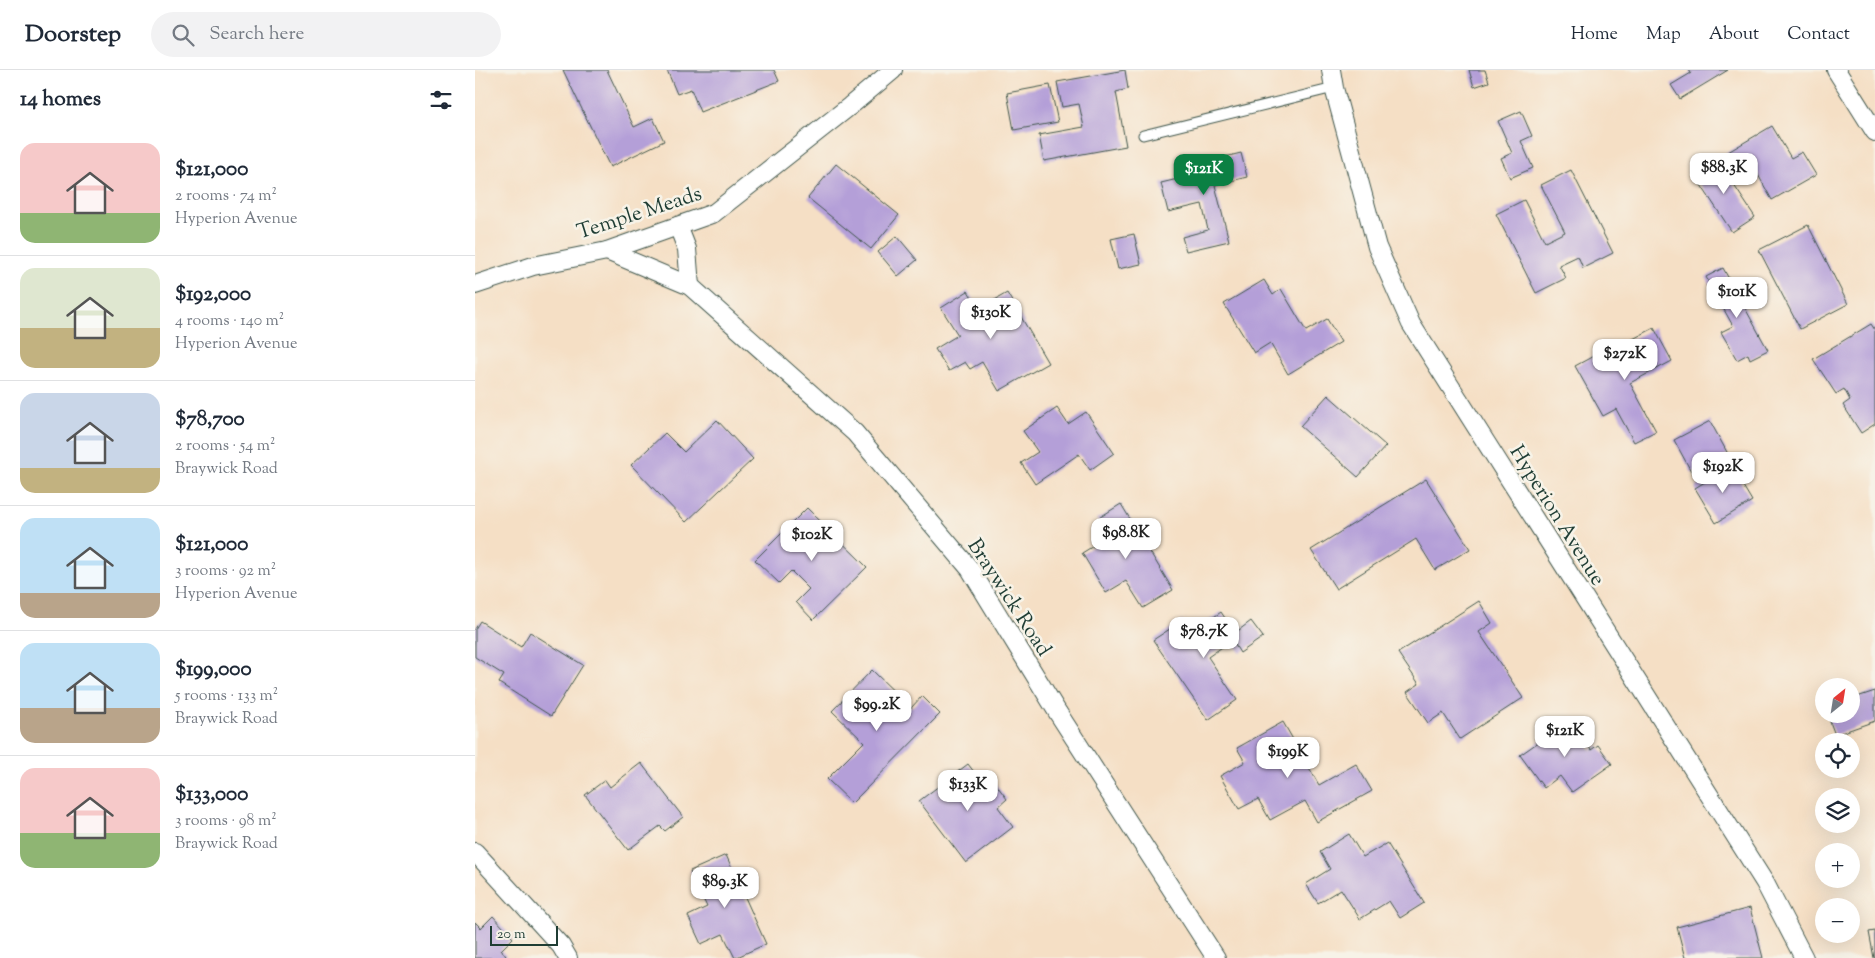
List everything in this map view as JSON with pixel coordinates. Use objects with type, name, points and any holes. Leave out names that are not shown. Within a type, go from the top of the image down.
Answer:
[{"type":"street","name":"Temple Meads","points":[[475,285],[533,266],[607,251],[714,213],[893,70]]},
{"type":"street","name":"Hyperion Avenue","points":[[1331,70],[1334,88],[1377,247],[1411,324],[1765,883],[1804,958]]},
{"type":"street","points":[[1836,70],[1875,132]]},
{"type":"street","points":[[678,226],[687,248],[690,286]]},
{"type":"street","name":"Braywick Road","points":[[607,251],[690,286],[855,433],[970,569],[1058,713],[1216,958]]},
{"type":"street","points":[[475,852],[561,946],[568,958]]},
{"type":"lane","points":[[1143,135],[1334,88]]},
{"type":"building","points":[[563,70],[607,70],[634,127],[653,118],[664,141],[610,167]]},
{"type":"building","points":[[667,70],[774,70],[779,81],[700,112],[691,89],[677,94]]},
{"type":"building","points":[[1125,70],[1128,89],[1116,92],[1126,146],[1044,161],[1039,135],[1084,127],[1079,104],[1062,107],[1057,82]]},
{"type":"building","points":[[1469,70],[1485,70],[1489,82],[1474,87]]},
{"type":"building","points":[[1689,70],[1728,70],[1680,99],[1671,85],[1691,73]]},
{"type":"building","points":[[1050,85],[1058,122],[1014,130],[1007,93]]},
{"type":"building","points":[[1521,111],[1532,136],[1521,141],[1533,168],[1510,178],[1501,158],[1512,153],[1498,121]]},
{"type":"building","points":[[1772,126],[1791,158],[1802,152],[1816,175],[1772,200],[1757,173],[1740,183],[1723,155]]},
{"type":"building","points":[[1241,153],[1247,177],[1215,185],[1229,241],[1186,251],[1182,237],[1208,230],[1202,204],[1168,212],[1161,183],[1186,177],[1184,167]]},
{"type":"building","points":[[1716,158],[1755,217],[1732,232],[1693,173]]},
{"type":"building","points":[[836,164],[899,215],[871,249],[808,198]]},
{"type":"building","points":[[1571,170],[1613,253],[1583,268],[1578,256],[1559,265],[1566,278],[1536,293],[1496,214],[1524,200],[1545,242],[1565,232],[1541,185]]},
{"type":"building","points":[[1808,225],[1848,304],[1800,329],[1759,250]]},
{"type":"building","points":[[1134,234],[1141,264],[1118,269],[1111,239]]},
{"type":"building","points":[[897,236],[917,260],[898,276],[878,252]]},
{"type":"building","points":[[1723,268],[1768,350],[1750,359],[1748,354],[1737,360],[1721,332],[1733,326],[1706,277]]},
{"type":"building","points":[[1264,280],[1273,295],[1281,289],[1306,331],[1327,319],[1341,342],[1288,374],[1270,343],[1254,353],[1224,304]]},
{"type":"building","points":[[968,291],[979,309],[1007,293],[1048,363],[999,391],[982,362],[970,369],[965,362],[949,371],[935,349],[958,335],[941,308]]},
{"type":"building","points":[[1871,324],[1875,330],[1875,424],[1861,433],[1843,405],[1850,400],[1844,389],[1836,394],[1813,359]]},
{"type":"building","points":[[1654,328],[1672,361],[1630,383],[1656,431],[1634,442],[1616,409],[1603,416],[1575,366],[1601,352],[1608,364],[1634,351],[1629,341]]},
{"type":"building","points":[[1328,395],[1386,446],[1358,477],[1300,426]]},
{"type":"building","points":[[1057,408],[1068,424],[1086,412],[1114,453],[1090,470],[1079,454],[1035,484],[1021,463],[1038,452],[1023,431]]},
{"type":"building","points":[[717,420],[753,459],[686,522],[631,465],[665,433],[684,452]]},
{"type":"building","points":[[1710,421],[1728,454],[1692,473],[1674,440]]},
{"type":"building","points":[[1731,466],[1752,501],[1716,523],[1695,488]]},
{"type":"building","points":[[1426,479],[1470,549],[1435,570],[1416,539],[1336,589],[1311,550]]},
{"type":"building","points":[[1121,504],[1173,590],[1143,608],[1126,581],[1106,593],[1082,553],[1108,537],[1097,519]]},
{"type":"building","points":[[807,508],[867,567],[813,620],[796,602],[809,589],[791,571],[779,583],[755,560]]},
{"type":"building","points":[[1479,601],[1492,623],[1479,632],[1523,698],[1460,739],[1443,713],[1428,723],[1407,692],[1419,684],[1398,653]]},
{"type":"building","points":[[1221,612],[1235,633],[1251,621],[1263,637],[1240,653],[1232,640],[1208,657],[1237,700],[1208,720],[1153,640],[1182,621],[1191,633]]},
{"type":"building","points":[[480,621],[521,647],[530,632],[583,665],[551,716],[499,683],[504,675],[475,657],[475,629]]},
{"type":"building","points":[[872,670],[911,708],[922,696],[940,714],[852,803],[827,779],[864,742],[832,711]]},
{"type":"building","points":[[1875,691],[1875,721],[1841,733],[1834,733],[1830,723],[1860,723],[1860,696]]},
{"type":"building","points":[[1570,720],[1591,750],[1598,745],[1612,764],[1572,792],[1560,776],[1544,788],[1520,755]]},
{"type":"building","points":[[1283,722],[1319,785],[1356,764],[1372,791],[1317,822],[1305,801],[1270,820],[1258,799],[1239,809],[1220,776],[1245,762],[1237,748]]},
{"type":"building","points":[[641,763],[683,817],[665,831],[660,826],[628,850],[585,795],[605,780],[610,787]]},
{"type":"building","points":[[968,764],[984,785],[992,779],[1007,799],[998,807],[1013,827],[966,863],[919,801]]},
{"type":"building","points":[[1349,834],[1363,857],[1387,843],[1424,903],[1400,918],[1389,901],[1360,919],[1341,889],[1318,903],[1306,884],[1330,869],[1320,852]]},
{"type":"building","points":[[726,855],[766,944],[735,958],[723,934],[701,944],[688,916],[707,907],[690,871]]},
{"type":"building","points":[[1750,908],[1763,958],[1685,958],[1677,927]]},
{"type":"building","points":[[493,916],[513,938],[501,950],[506,956],[504,958],[475,958],[475,922],[481,928]]},
{"type":"building","points":[[1875,931],[1875,958],[1874,958],[1869,932]]}]
